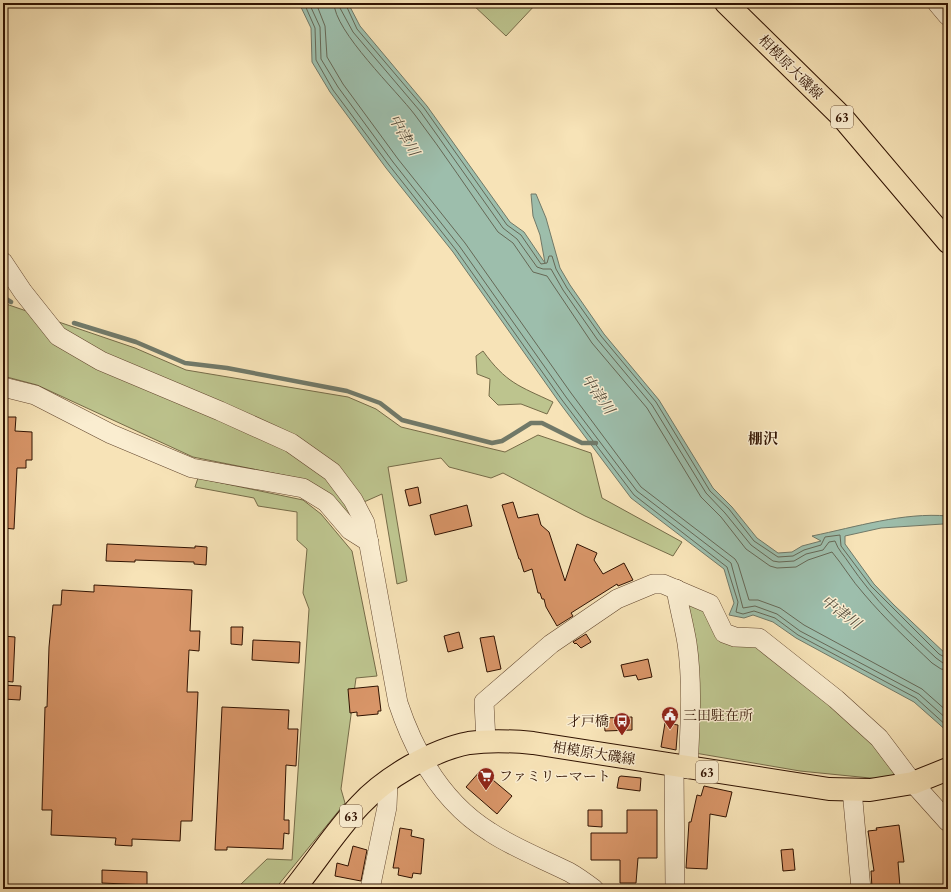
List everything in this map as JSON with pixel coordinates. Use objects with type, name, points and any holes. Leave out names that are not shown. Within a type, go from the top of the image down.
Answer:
[{"type":"main road","name":"相模原大磯線","points":[[726,3],[842,117],[948,242]]},
{"type":"main road","name":"相模原大磯線","points":[[294,889],[360,805],[388,782],[401,772],[424,760],[455,747],[486,741],[533,743],[681,768],[829,790],[870,790],[920,780],[948,769]]},
{"type":"street","points":[[937,3],[948,16]]},
{"type":"street","points":[[3,262],[23,292],[58,336],[101,361],[256,426],[291,443],[332,472],[353,500],[365,524],[398,703],[405,723],[434,779],[447,796],[469,817],[490,832],[571,873],[594,889]]},
{"type":"street","points":[[3,387],[35,395],[111,434],[192,468],[303,488],[326,502],[350,530],[369,542]]},
{"type":"street","points":[[486,741],[484,702],[551,644],[617,599],[653,584],[663,584],[710,604],[724,633],[736,636],[759,638],[836,699],[879,738],[920,780],[948,822]]},
{"type":"street","points":[[675,889],[681,768],[691,716],[690,674],[687,643],[676,589]]},
{"type":"street","points":[[370,889],[386,807],[388,782]]},
{"type":"street","points":[[852,790],[861,889]]},
{"type":"green space","points":[[471,3],[537,3],[506,36]]},
{"type":"green space","points":[[3,303],[135,348],[186,370],[348,397],[376,409],[401,427],[505,452],[538,435],[591,453],[602,498],[682,542],[673,556],[585,516],[503,473],[491,478],[449,467],[441,458],[388,467],[407,581],[397,584],[382,494],[348,509],[354,518],[350,523],[308,480],[193,457],[37,385],[3,376]]},
{"type":"green space","points":[[483,351],[491,362],[506,377],[522,387],[553,402],[547,414],[521,404],[498,405],[489,396],[490,379],[477,374],[476,356]]},
{"type":"green space","points":[[198,478],[303,500],[321,514],[352,551],[377,676],[356,678],[341,789],[345,803],[275,889],[239,889],[240,885],[267,859],[292,860],[309,609],[303,593],[307,549],[297,540],[297,512],[258,506],[254,498],[195,487]]},
{"type":"green space","points":[[685,597],[709,607],[722,635],[760,643],[840,705],[898,774],[880,779],[800,771],[695,753]]},
{"type":"water","name":"中津川","points":[[299,3],[348,3],[360,26],[427,106],[510,222],[524,232],[545,263],[540,235],[533,216],[531,194],[536,194],[546,218],[560,268],[570,285],[604,334],[659,400],[713,488],[732,507],[757,538],[778,553],[792,552],[802,546],[821,541],[812,536],[897,518],[931,515],[948,516],[948,525],[943,524],[881,528],[845,536],[845,544],[874,584],[948,656],[948,732],[914,702],[796,638],[773,622],[753,615],[744,618],[729,615],[734,603],[724,569],[631,498],[559,402],[453,252],[386,168],[330,92],[312,62],[311,28]]},
{"type":"building","points":[[3,417],[16,417],[15,431],[32,432],[32,460],[26,460],[26,468],[17,468],[14,529],[3,528]]},
{"type":"building","points":[[418,487],[421,503],[409,506],[405,490]]},
{"type":"building","points":[[513,502],[518,518],[538,514],[541,525],[549,532],[565,581],[577,544],[597,553],[594,560],[603,574],[624,563],[633,580],[618,586],[617,584],[571,613],[573,616],[557,626],[546,607],[544,599],[542,599],[540,593],[538,593],[532,569],[524,572],[519,559],[502,505]]},
{"type":"building","points":[[467,505],[472,526],[435,535],[430,515]]},
{"type":"building","points":[[107,544],[195,548],[195,546],[207,547],[206,565],[194,564],[194,562],[135,560],[135,562],[106,561]]},
{"type":"building","points":[[94,585],[192,590],[190,631],[200,631],[199,651],[189,650],[187,692],[198,692],[192,821],[181,821],[180,841],[132,839],[132,846],[115,845],[116,838],[51,835],[52,810],[42,810],[45,707],[47,707],[49,647],[53,605],[61,605],[62,590],[94,592]]},
{"type":"building","points":[[231,627],[243,627],[242,645],[231,644]]},
{"type":"building","points":[[459,632],[463,648],[448,652],[444,636]]},
{"type":"building","points":[[586,634],[591,642],[581,648],[573,642]]},
{"type":"building","points":[[3,636],[15,637],[13,682],[3,681]]},
{"type":"building","points":[[494,636],[501,669],[487,672],[480,638]]},
{"type":"building","points":[[253,640],[300,642],[299,663],[252,660]]},
{"type":"building","points":[[648,659],[652,677],[638,680],[636,675],[624,677],[621,665]]},
{"type":"building","points":[[3,685],[21,686],[20,700],[3,699]]},
{"type":"building","points":[[378,686],[381,711],[378,711],[378,714],[357,716],[357,712],[350,713],[348,689]]},
{"type":"building","points":[[222,707],[289,710],[288,729],[298,729],[296,766],[286,765],[284,820],[289,820],[289,834],[284,833],[283,849],[227,847],[227,850],[215,850]]},
{"type":"building","points":[[632,717],[632,730],[605,731],[604,718]]},
{"type":"building","name":"三田駐在所","points":[[665,723],[678,725],[676,750],[661,747]]},
{"type":"building","points":[[481,770],[512,796],[497,814],[466,787]]},
{"type":"building","points":[[619,777],[641,778],[640,791],[617,788]]},
{"type":"building","points":[[704,786],[732,792],[726,817],[710,814],[707,869],[686,868],[689,822],[691,822],[697,795],[701,796]]},
{"type":"building","points":[[588,810],[602,810],[602,827],[588,826]]},
{"type":"building","points":[[627,810],[657,810],[657,858],[638,858],[636,883],[620,883],[620,860],[591,860],[591,833],[627,833]]},
{"type":"building","points":[[899,825],[904,862],[898,862],[900,887],[872,888],[871,871],[874,871],[868,831],[877,830],[876,828]]},
{"type":"building","points":[[400,828],[412,830],[411,836],[424,839],[421,874],[413,873],[412,878],[398,875],[399,868],[393,868]]},
{"type":"building","points":[[353,846],[367,850],[361,881],[335,876],[337,863],[348,866]]},
{"type":"building","points":[[793,849],[795,870],[783,871],[781,850]]},
{"type":"building","points":[[102,870],[147,872],[147,885],[102,883]]},
{"type":"waterway","points":[[3,297],[11,302]]},
{"type":"waterway","points":[[74,323],[136,342],[185,363],[227,368],[347,391],[380,403],[402,420],[492,443],[502,441],[531,423],[542,423],[582,443],[596,443]]},
{"type":"place","name":"三田駐在所","points":[[670,730]]},
{"type":"place","name":"才戸橋","points":[[622,736]]},
{"type":"place","name":"ファミリーマート","points":[[486,791]]},
{"type":"district","name":"棚沢","points":[[763,439]]}]
